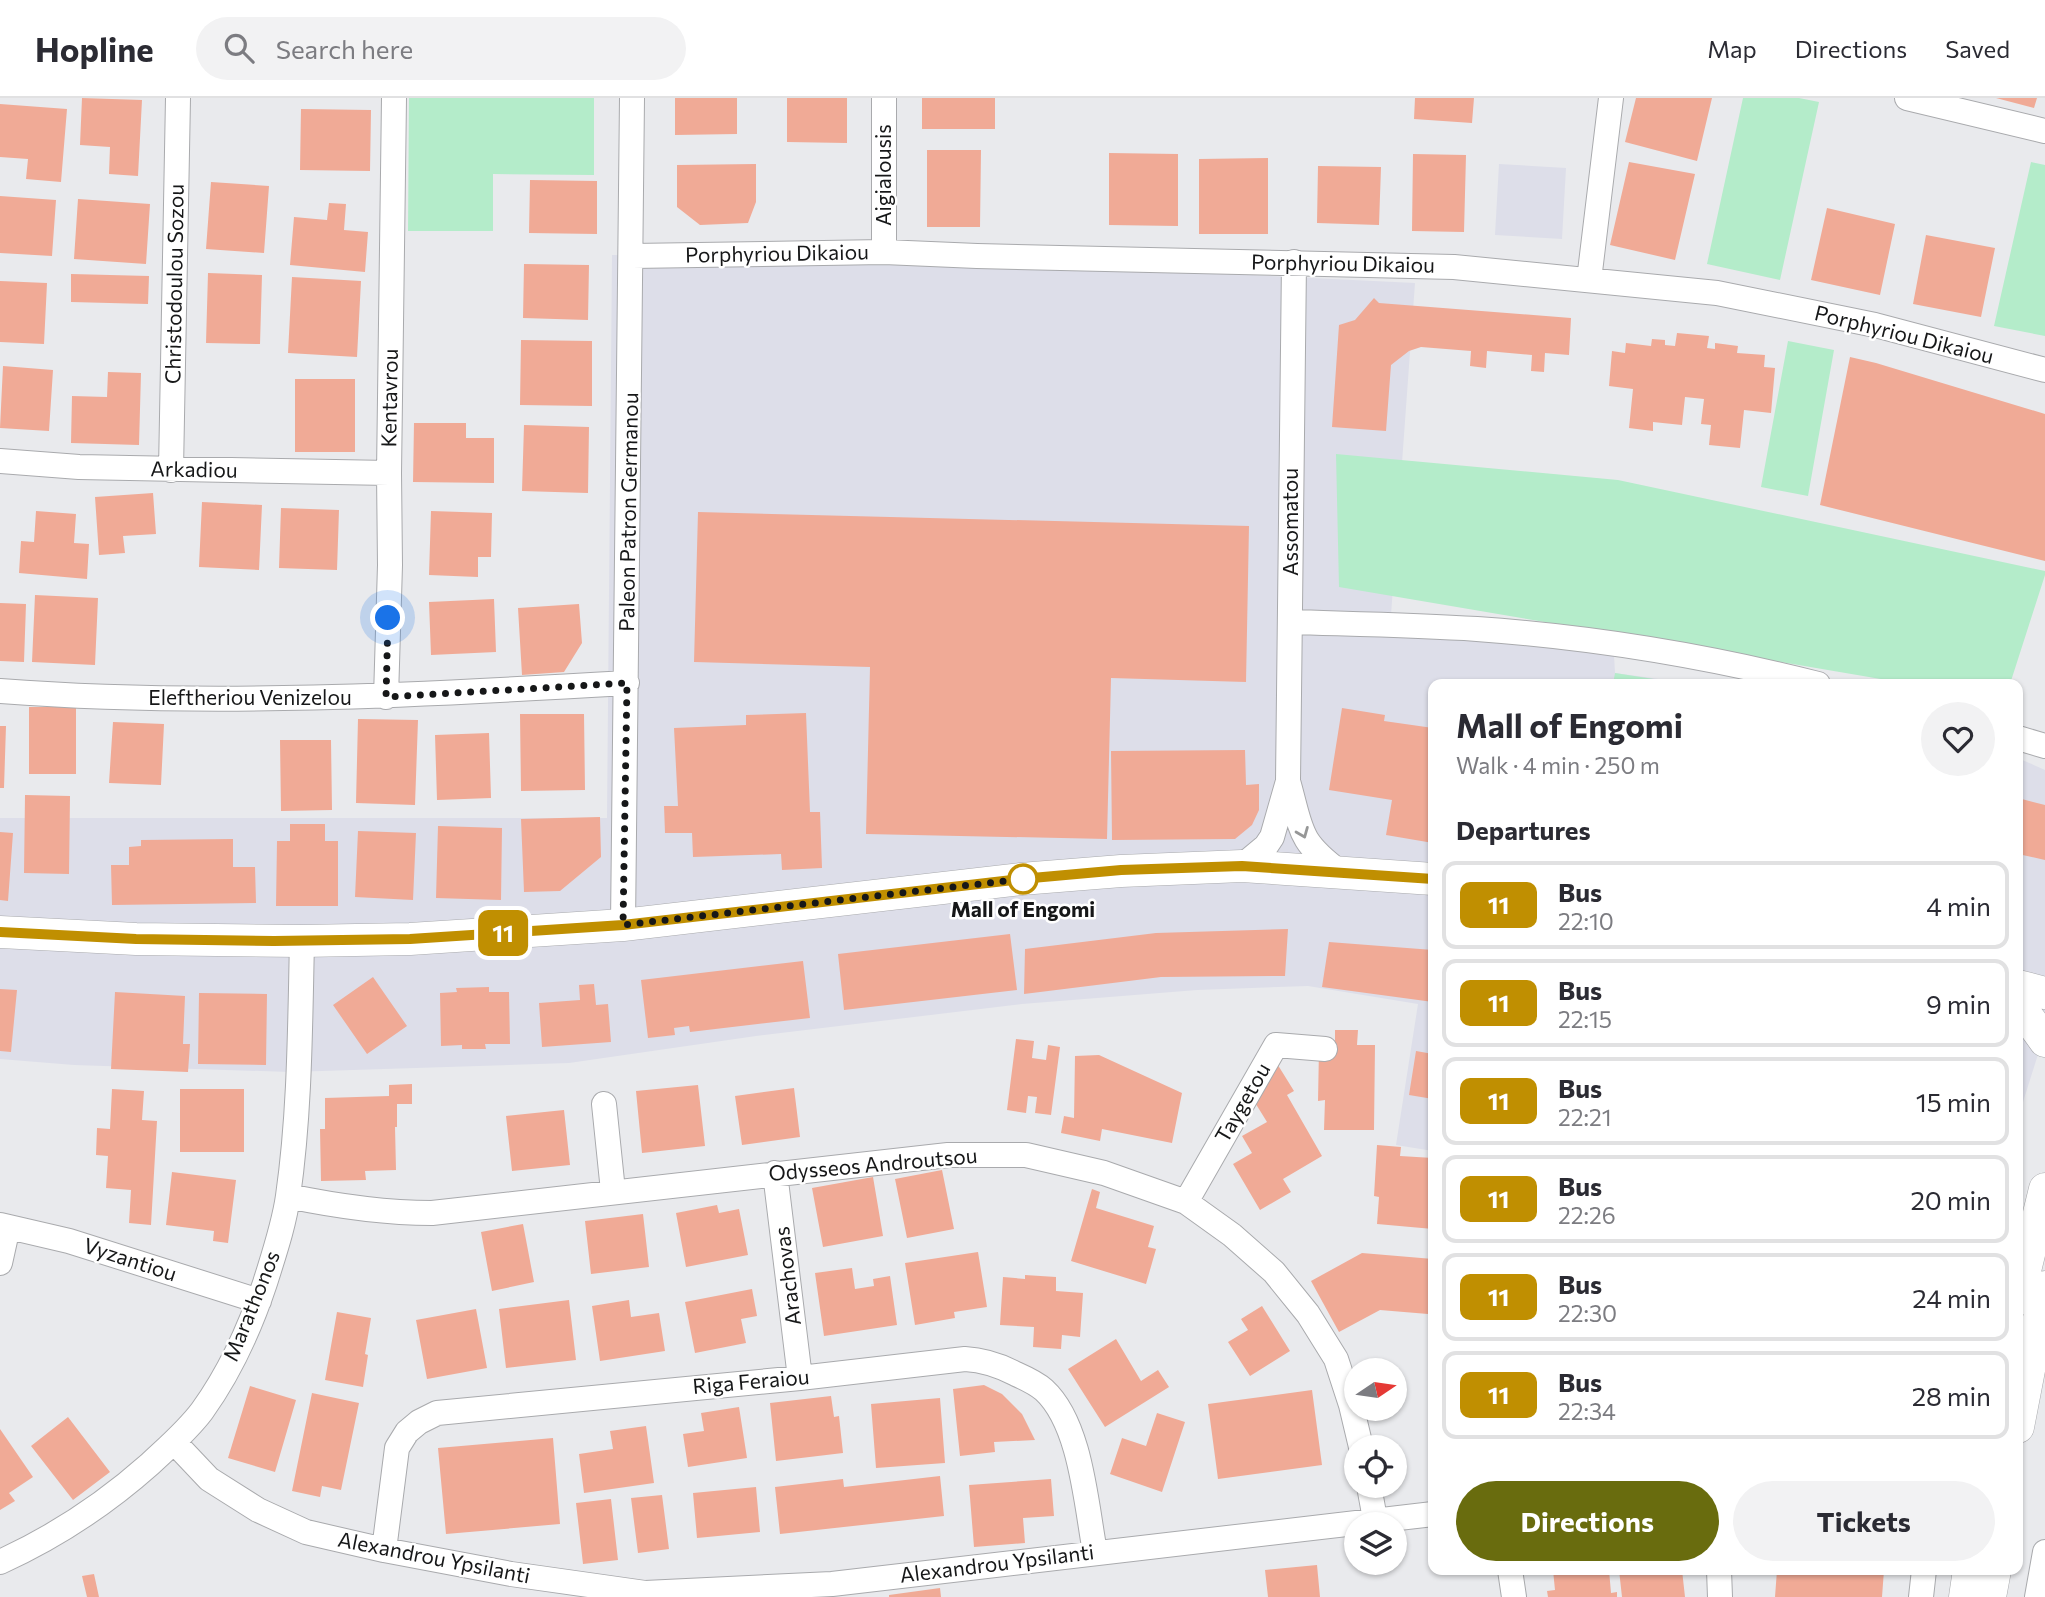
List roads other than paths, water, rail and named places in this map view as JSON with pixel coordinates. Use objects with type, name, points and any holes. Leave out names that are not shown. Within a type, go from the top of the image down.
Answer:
[{"type":"main road","points":[[0,932],[136,939],[410,939],[623,925],[1121,870],[1242,866],[1428,879]]},
{"type":"main road","points":[[2023,994],[2034,1011],[2045,1041]]},
{"type":"main road","points":[[2023,1279],[2045,1189]]},
{"type":"main road","points":[[2023,1401],[2045,1287]]},
{"type":"main road","points":[[1965,1597],[1968,1575]]},
{"type":"main road","points":[[1990,1597],[1994,1575]]},
{"type":"street","name":"Christodoulou Sozou","points":[[171,470],[178,98]]},
{"type":"street","name":"Kentavrou","points":[[386,697],[390,565],[394,98]]},
{"type":"street","name":"Paleon Patron Germanou","points":[[623,925],[632,98]]},
{"type":"street","name":"Aigialousis","points":[[884,98],[884,252]]},
{"type":"street","points":[[1589,280],[1611,98]]},
{"type":"street","points":[[1907,98],[2045,131]]},
{"type":"street","name":"Porphyriou Dikaiou","points":[[632,256],[884,252],[1454,267],[1717,293],[1875,325],[2045,370]]},
{"type":"street","name":"Assomatou","points":[[1242,866],[1272,838],[1288,781],[1294,262]]},
{"type":"street","name":"Arkadiou","points":[[0,461],[171,470],[389,473]]},
{"type":"street","points":[[1291,622],[1477,629],[1568,638],[1646,649],[1793,679]]},
{"type":"street","name":"Eleftheriou Venizelou","points":[[0,691],[174,699],[386,697],[627,683]]},
{"type":"street","points":[[2023,739],[2045,746]]},
{"type":"street","name":"Assomatou","points":[[1288,781],[1300,829],[1307,843],[1316,854],[1340,872]]},
{"type":"street","name":"Marathonos","points":[[0,1562],[36,1546],[80,1519],[122,1489],[174,1442],[201,1412],[245,1337],[276,1248],[288,1196],[298,1082],[302,941]]},
{"type":"street","name":"Taygetou","points":[[1186,1202],[1276,1045],[1325,1049]]},
{"type":"street","points":[[604,1104],[613,1191]]},
{"type":"street","name":"Odysseos Androutsou","points":[[288,1196],[345,1208],[432,1213],[948,1155],[1026,1155],[1104,1173],[1186,1202],[1232,1235],[1274,1272],[1308,1314],[1336,1359],[1358,1435]]},
{"type":"street","name":"Arachovas","points":[[775,1173],[800,1378]]},
{"type":"street","points":[[0,1263],[4,1226]]},
{"type":"street","name":"Vyzantiou","points":[[4,1226],[69,1241],[259,1301]]},
{"type":"street","name":"Riga Feraiou","points":[[384,1550],[397,1448],[413,1427],[437,1413],[800,1378],[965,1359],[991,1363],[1026,1379],[1042,1389],[1056,1404],[1067,1423],[1075,1446],[1095,1552]]},
{"type":"street","name":"Alexandrou Ypsilanti","points":[[174,1442],[209,1479],[258,1510],[306,1532],[511,1574],[645,1593],[832,1584],[1344,1523]]},
{"type":"street","name":"Alexandrou Ypsilanti","points":[[1407,1516],[1428,1514]]},
{"type":"street","points":[[2037,1597],[2045,1552]]},
{"type":"street","points":[[1511,1575],[1514,1597]]},
{"type":"street","points":[[1719,1575],[1720,1597]]},
{"type":"street","points":[[1921,1597],[1923,1575]]},
{"type":"place","name":"Mall of Engomi","points":[[1023,879]]}]
